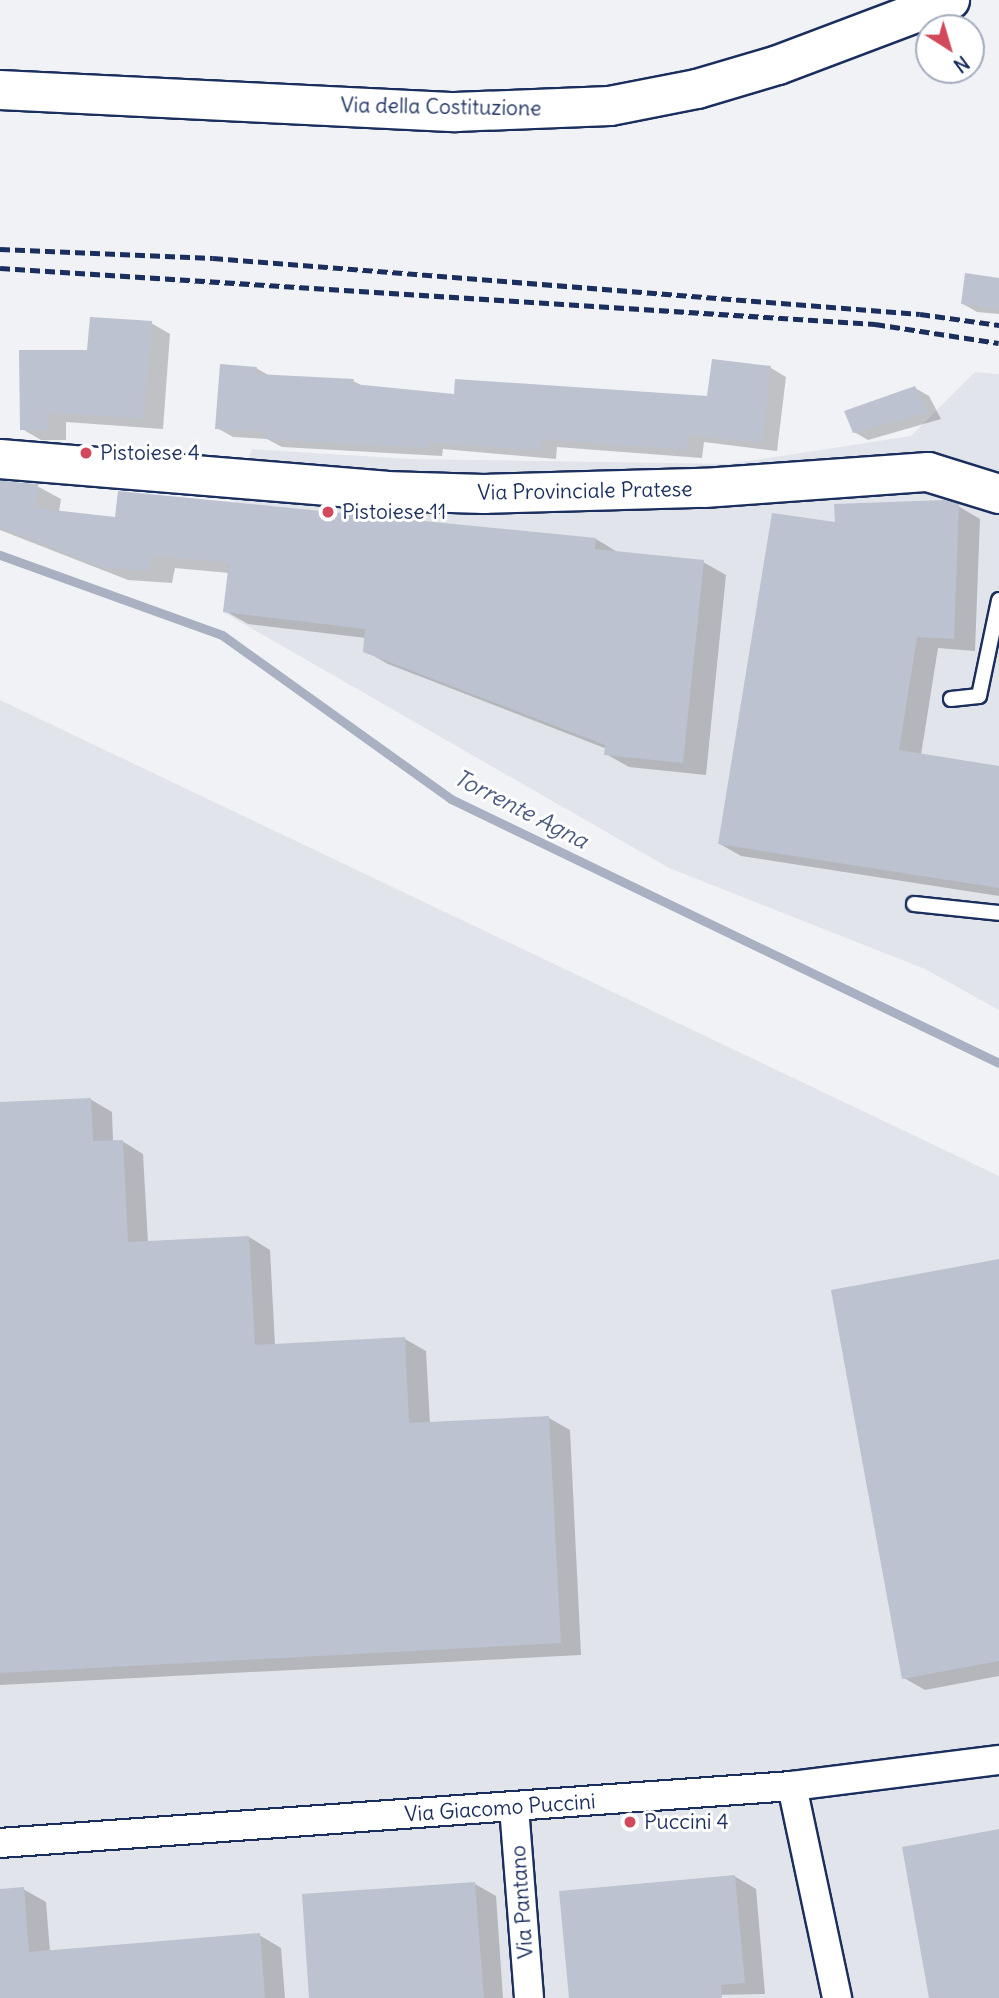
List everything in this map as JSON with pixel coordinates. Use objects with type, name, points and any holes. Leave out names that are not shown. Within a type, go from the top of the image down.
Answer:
[{"type":"street","name":"Via della Costituzione","points":[[0,90],[455,112],[610,106],[698,89],[778,65],[950,0]]},
{"type":"street","name":"Via Provinciale Pratese","points":[[0,459],[400,492],[704,488],[928,472],[999,494]]},
{"type":"street","name":"Via Giacomo Puccini","points":[[0,1843],[792,1786],[999,1760]]},
{"type":"street","points":[[792,1786],[837,1998]]},
{"type":"street","name":"Via Pantano","points":[[514,1807],[529,1998]]},
{"type":"lane","points":[[951,699],[979,696],[999,600]]},
{"type":"lane","points":[[914,904],[999,913]]},
{"type":"shaded area","points":[[975,372],[999,374],[999,1010],[925,969],[669,868],[223,612],[236,497],[252,449],[410,459],[729,464],[911,436]]},
{"type":"shaded area","points":[[0,700],[999,1176],[999,1998],[0,1998]]},
{"type":"building","points":[[965,273],[999,278],[999,309],[961,304]]},
{"type":"building","points":[[90,317],[152,321],[144,419],[47,412],[47,430],[20,430],[19,350],[87,350]]},
{"type":"building","points":[[712,359],[771,366],[762,443],[689,435],[687,450],[542,439],[541,451],[428,442],[427,448],[264,439],[265,432],[215,429],[220,364],[257,367],[256,374],[354,379],[353,384],[454,394],[455,379],[707,396]]},
{"type":"building","points":[[915,386],[928,412],[853,433],[844,411]]},
{"type":"building","points":[[0,481],[38,484],[35,508],[115,517],[118,491],[596,538],[595,549],[704,560],[683,763],[604,755],[605,745],[363,652],[365,629],[223,612],[229,563],[152,555],[149,571],[103,568],[0,527]]},
{"type":"building","points":[[944,500],[959,504],[954,639],[917,637],[899,750],[999,766],[999,888],[718,844],[772,513],[835,522],[834,504]]},
{"type":"building","points":[[91,1098],[93,1141],[123,1140],[128,1242],[249,1236],[255,1345],[405,1337],[409,1423],[549,1416],[561,1643],[0,1673],[0,1102]]},
{"type":"building","points":[[999,1259],[999,1661],[902,1679],[831,1290]]},
{"type":"building","points":[[999,1829],[999,1998],[929,1998],[902,1847]]},
{"type":"building","points":[[735,1875],[745,1983],[721,1985],[722,1998],[569,1998],[559,1891]]},
{"type":"building","points":[[475,1882],[484,1998],[309,1998],[302,1894]]},
{"type":"building","points":[[24,1887],[29,1952],[260,1933],[265,1998],[0,1998],[0,1889]]},
{"type":"waterway","name":"Torrente Agna","points":[[0,555],[222,635],[451,799],[999,1063]]},
{"type":"railway","points":[[0,249],[213,258],[920,314],[999,325]]},
{"type":"railway","points":[[0,268],[875,324],[999,343]]},
{"type":"place","name":"Pistoiese 4","points":[[86,453]]},
{"type":"place","name":"Pistoiese 11","points":[[328,512]]},
{"type":"place","name":"Puccini 4","points":[[630,1822]]}]
